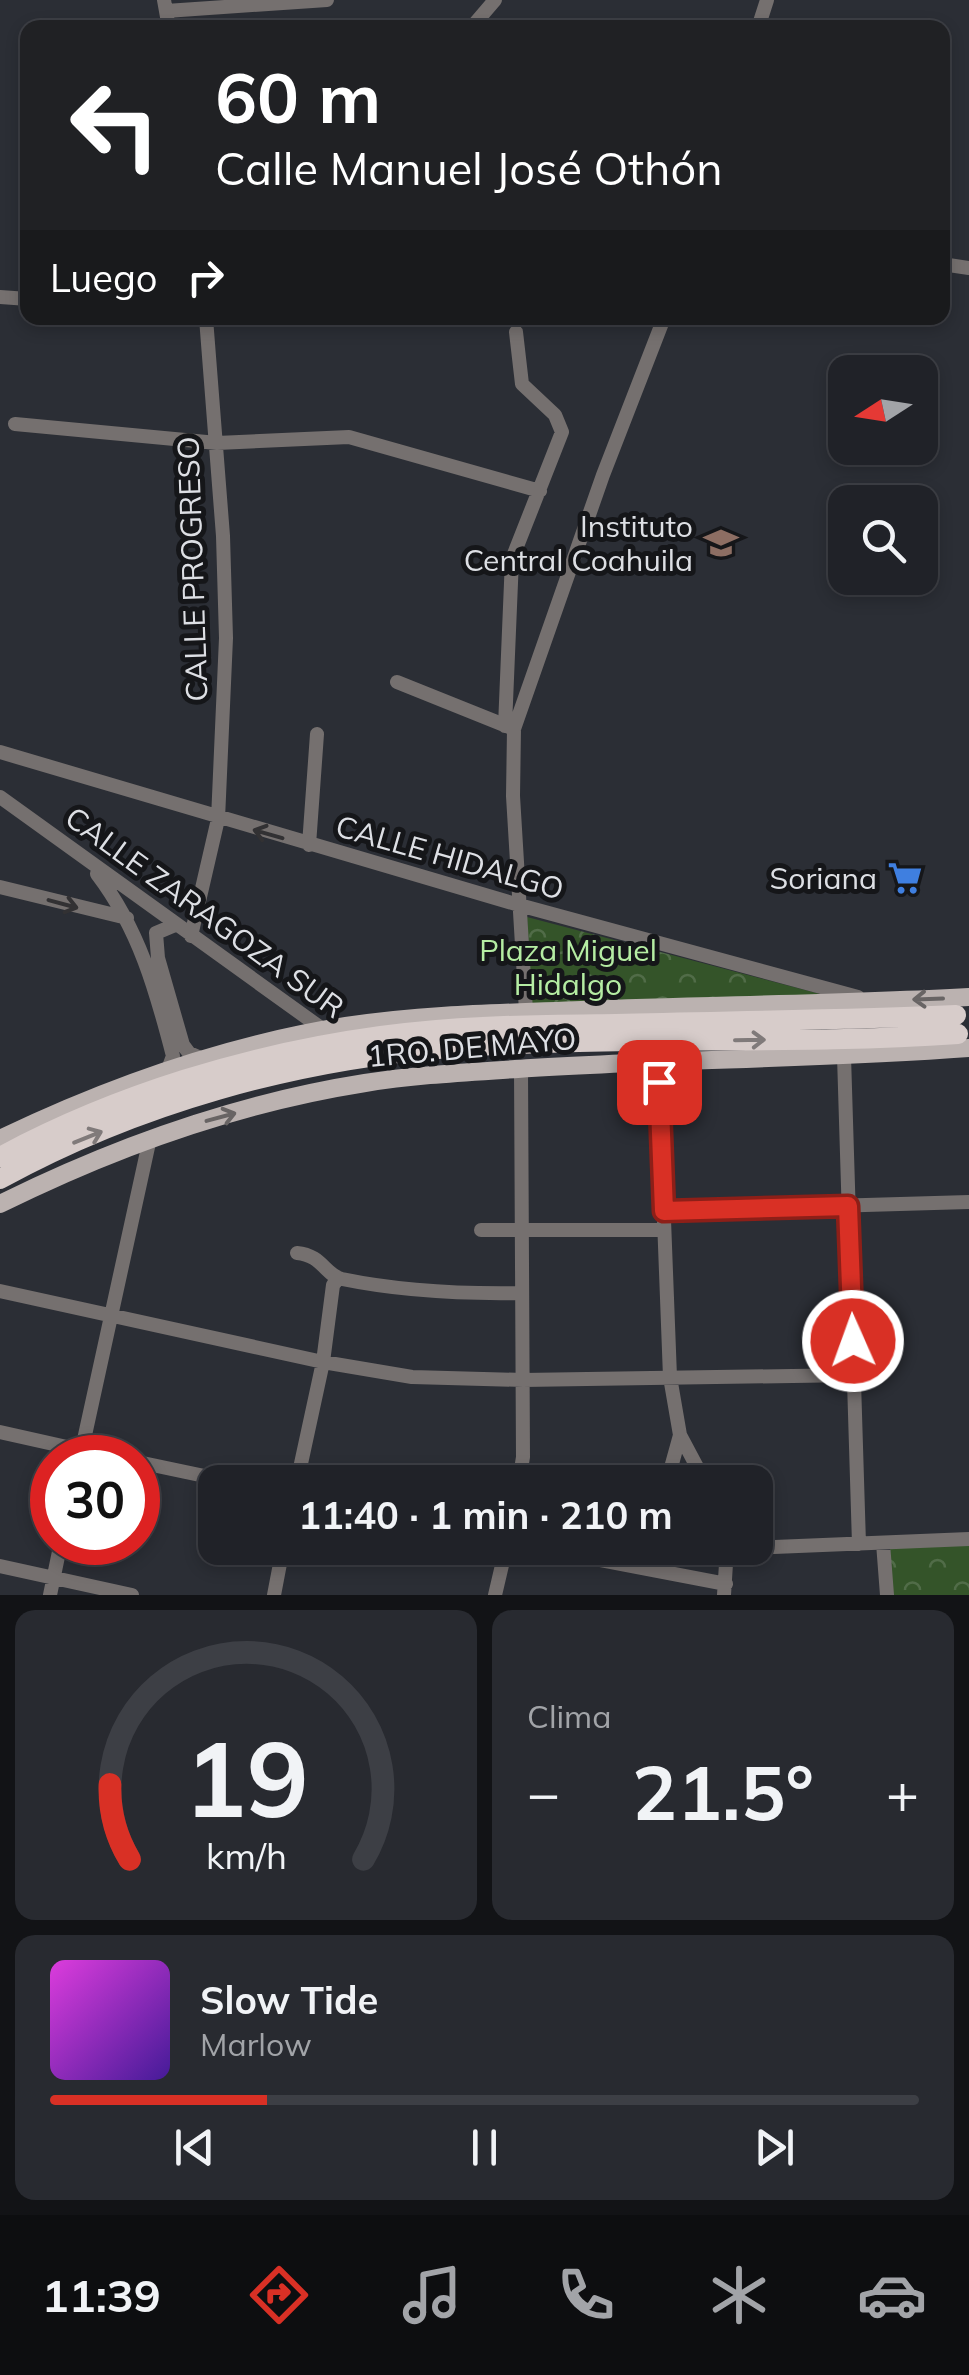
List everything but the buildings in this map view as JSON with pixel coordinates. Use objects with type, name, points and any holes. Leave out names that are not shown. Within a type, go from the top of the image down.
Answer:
[{"type":"highway","points":[[0,1157],[68,1125],[198,1076],[268,1056],[366,1038],[534,1025],[961,1032]]},
{"type":"highway","points":[[0,1179],[74,1143],[194,1098],[268,1076],[391,1054],[500,1046],[961,1032]]},
{"type":"main road","points":[[0,1139],[73,1106],[167,1072],[324,1030],[430,1016],[526,1011],[969,997]]},
{"type":"main road","name":"1RO. DE MAYO","points":[[0,1204],[150,1138],[367,1082],[522,1069],[844,1056],[961,1032]]},
{"type":"main road","points":[[278,1042],[288,1045],[300,1063],[299,1087],[291,1099]]},
{"type":"street","points":[[165,5],[327,0]]},
{"type":"street","points":[[478,20],[495,0]]},
{"type":"street","name":"CALLE PROGRESO","points":[[191,936],[218,819],[226,638],[207,325]]},
{"type":"street","points":[[510,727],[661,325]]},
{"type":"street","points":[[516,332],[522,384],[556,415],[562,432],[516,545],[510,572],[510,727],[526,1011]]},
{"type":"street","points":[[15,424],[216,442],[349,438],[540,491]]},
{"type":"street","points":[[397,682],[510,727]]},
{"type":"street","points":[[309,845],[317,734]]},
{"type":"street","name":"CALLE HIDALGO","points":[[0,752],[519,905],[878,1000]]},
{"type":"street","name":"CALLE ZARAGOZA SUR","points":[[0,797],[324,1030],[344,1046],[367,1082]]},
{"type":"street","points":[[87,862],[127,918],[157,995],[173,1056],[167,1072]]},
{"type":"street","points":[[0,886],[127,918]]},
{"type":"street","points":[[175,925],[156,932],[158,958],[185,1050],[205,1060]]},
{"type":"street","points":[[844,1056],[859,1544]]},
{"type":"street","points":[[658,1062],[670,1377],[680,1435],[696,1465]]},
{"type":"street","points":[[522,1069],[522,1465]]},
{"type":"street","points":[[85,1435],[150,1138]]},
{"type":"street","points":[[664,1211],[969,1202]]},
{"type":"street","points":[[481,1230],[664,1230]]},
{"type":"street","points":[[297,1253],[313,1256],[338,1279],[469,1294],[521,1293]]},
{"type":"street","points":[[301,1465],[323,1362],[333,1285],[338,1279]]},
{"type":"street","points":[[0,1291],[323,1362],[412,1377],[522,1380],[854,1375]]},
{"type":"street","points":[[0,1432],[30,1440]]},
{"type":"street","points":[[672,1465],[680,1435]]},
{"type":"street","points":[[160,1467],[198,1475]]},
{"type":"street","points":[[773,1547],[969,1539]]},
{"type":"street","points":[[883,1542],[886,1595]]},
{"type":"street","points":[[50,1595],[57,1565]]},
{"type":"street","points":[[274,1595],[280,1565]]},
{"type":"street","points":[[495,1595],[502,1565]]},
{"type":"street","points":[[630,1565],[725,1589]]},
{"type":"street","points":[[0,1566],[132,1595]]},
{"type":"green space","name":"Plaza Miguel Hidalgo","points":[[527,917],[828,996],[532,1006]]},
{"type":"green space","points":[[969,1543],[969,1595],[892,1595],[890,1548]]},
{"type":"place","name":"Instituto Central Coahuila","points":[[721,543]]},
{"type":"place","name":"Soriana","points":[[905,878]]},
{"type":"route","points":[[659,1082],[664,1211],[848,1206],[853,1341]]}]
